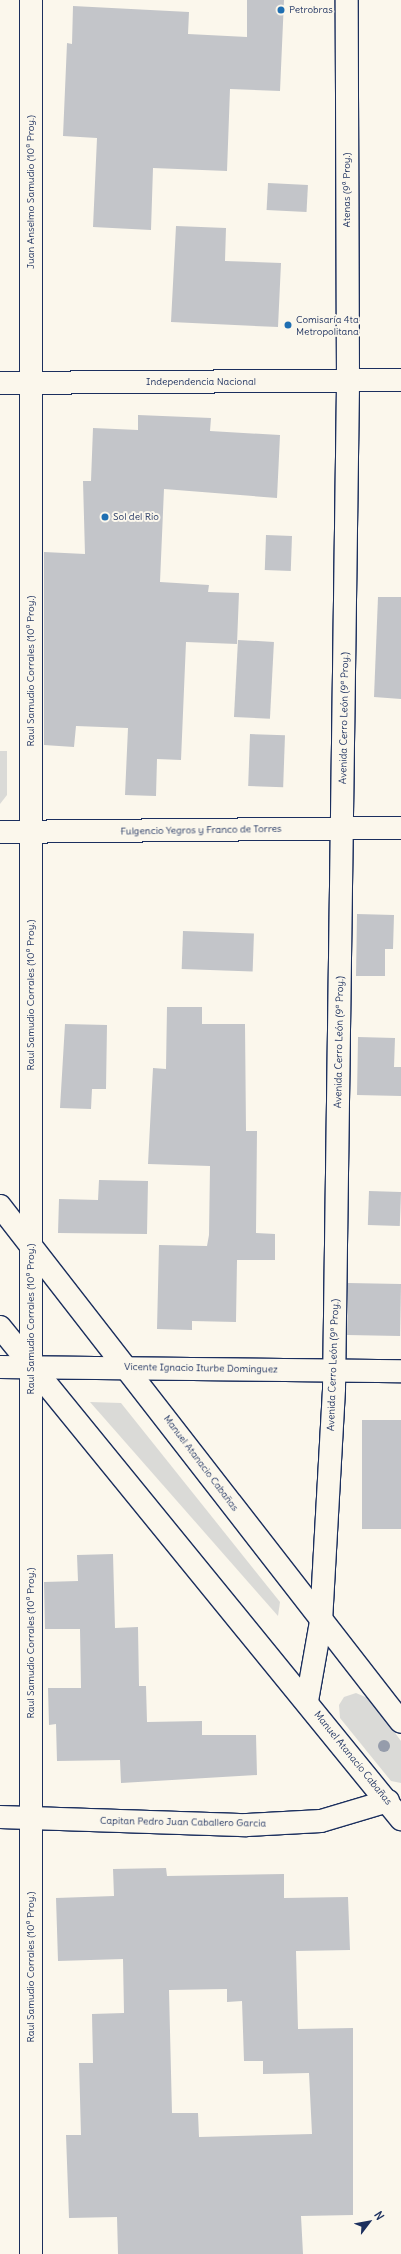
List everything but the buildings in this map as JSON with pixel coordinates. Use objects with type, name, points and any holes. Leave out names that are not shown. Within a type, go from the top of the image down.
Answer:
[{"type":"street","name":"Juan Anselmo Samudio (10ª Proy.)","points":[[31,0],[31,383]]},
{"type":"street","name":"Atenas (9ª Proy.)","points":[[346,0],[348,381]]},
{"type":"street","name":"Independencia Nacional","points":[[0,383],[401,380]]},
{"type":"street","name":"Avenida Cerro León (9ª Proy.)","points":[[307,1701],[321,1622],[334,1371],[348,381]]},
{"type":"street","name":"Raul Samudio Corrales (10ª Proy.)","points":[[31,383],[31,2254]]},
{"type":"street","name":"Fulgencio Yegros y Franco de Torres","points":[[0,832],[401,828]]},
{"type":"street","name":"Manuel Atanacio Cabañas","points":[[0,1206],[32,1244],[321,1622],[401,1722]]},
{"type":"street","name":"Manuel Atanacio Cabañas","points":[[0,1327],[31,1367],[307,1701],[401,1819]]},
{"type":"street","name":"Vicente Ignacio Iturbe Domínguez","points":[[0,1368],[127,1367],[401,1371]]},
{"type":"street","name":"Capitan Pedro Juan Caballero Garcia","points":[[0,1817],[261,1824],[321,1821],[388,1801]]},
{"type":"shaded area","points":[[0,751],[7,751],[7,795],[0,804]]},
{"type":"shaded area","points":[[90,1402],[121,1403],[280,1602],[278,1616]]},
{"type":"shaded area","points":[[356,1693],[370,1699],[401,1741],[401,1783],[391,1781],[340,1718],[339,1705],[344,1697]]},
{"type":"place","name":"Petrobras","points":[[281,10]]},
{"type":"place","name":"Comisaría 4ta Metropolitana","points":[[288,325]]},
{"type":"place","name":"Sol del Río","points":[[105,517]]}]
